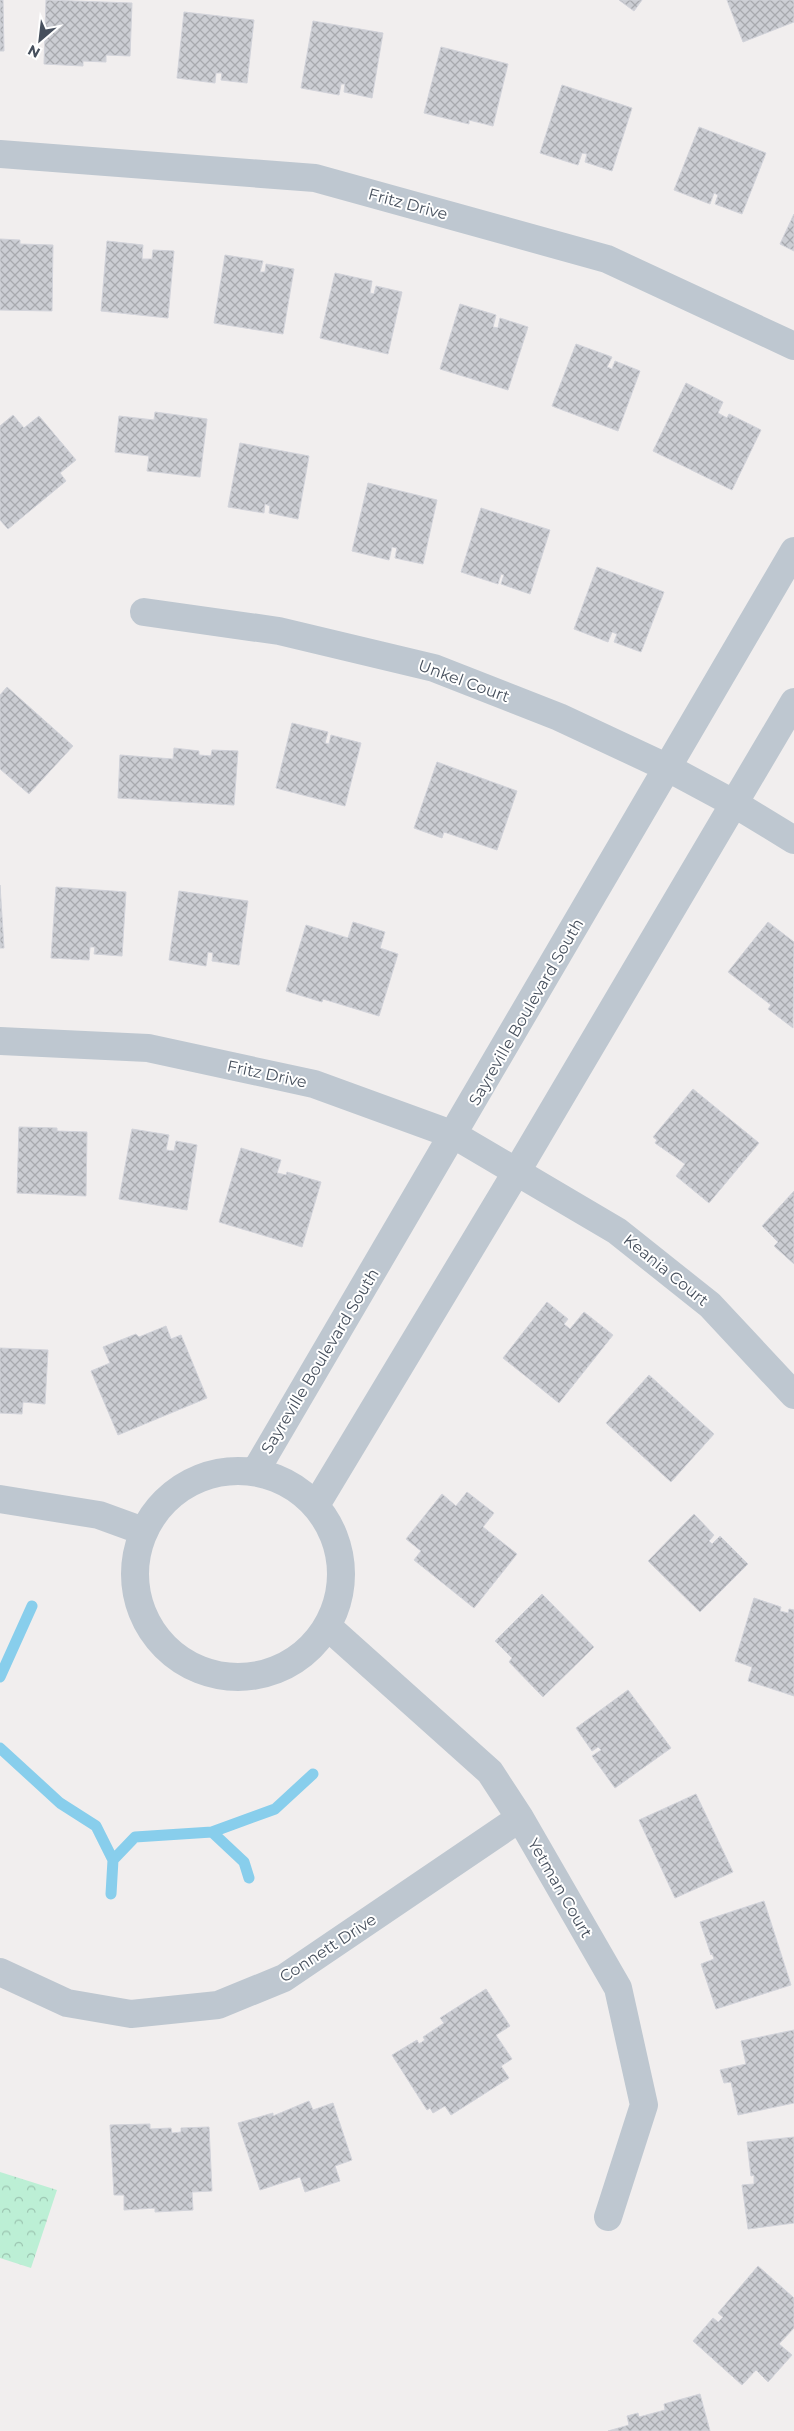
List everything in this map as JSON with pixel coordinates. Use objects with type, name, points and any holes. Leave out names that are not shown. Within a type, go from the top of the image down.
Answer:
[{"type":"street","name":"Fritz Drive","points":[[0,154],[315,178],[607,259],[794,346]]},
{"type":"street","name":"Sayreville Boulevard South","points":[[255,1472],[454,1135],[794,551]]},
{"type":"street","name":"Unkel Court","points":[[144,612],[279,631],[434,668],[559,717],[668,768],[735,804],[794,840]]},
{"type":"street","points":[[316,1505],[517,1171],[794,702]]},
{"type":"street","name":"Fritz Drive","points":[[0,1040],[148,1048],[314,1084],[454,1135],[517,1171]]},
{"type":"street","name":"Keania Court","points":[[517,1171],[618,1231],[710,1305],[794,1395]]},
{"type":"street","name":"Sayreville Boulevard South","points":[[218,1472],[255,1472],[288,1483],[316,1505],[330,1528],[340,1559],[340,1589],[327,1626],[301,1656],[260,1676],[217,1676],[191,1667],[165,1649],[139,1607],[134,1563],[143,1531],[165,1499],[188,1482],[218,1472]]},
{"type":"street","points":[[0,1499],[99,1515],[143,1531]]},
{"type":"street","name":"Yetman Court","points":[[327,1626],[490,1772],[520,1818],[618,1988],[644,2105],[608,2217]]},
{"type":"street","name":"Connett Drive","points":[[0,1972],[66,2003],[131,2014],[218,2005],[284,1978],[520,1818]]},
{"type":"green space","points":[[0,2172],[57,2190],[31,2268],[0,2258]]},
{"type":"building","points":[[0,0],[3,0],[4,51],[0,51]]},
{"type":"building","points":[[46,0],[132,3],[130,56],[106,55],[106,62],[83,61],[83,66],[44,64]]},
{"type":"building","points":[[619,0],[642,0],[634,11]]},
{"type":"building","points":[[727,0],[794,0],[794,22],[743,42]]},
{"type":"building","points":[[184,12],[254,20],[247,83],[221,80],[222,73],[216,73],[215,83],[177,78]]},
{"type":"building","points":[[313,21],[383,33],[372,98],[344,92],[345,84],[341,84],[339,95],[301,88]]},
{"type":"building","points":[[441,47],[508,64],[493,126],[469,120],[469,124],[424,113]]},
{"type":"building","points":[[562,85],[632,108],[612,171],[585,162],[587,154],[582,153],[578,165],[540,153]]},
{"type":"building","points":[[699,127],[766,153],[742,214],[715,204],[718,195],[714,193],[710,204],[674,190]]},
{"type":"building","points":[[794,214],[794,251],[780,244]]},
{"type":"building","points":[[0,239],[20,240],[20,244],[53,245],[52,311],[0,310]]},
{"type":"building","points":[[107,241],[143,245],[142,259],[152,259],[153,250],[174,251],[168,318],[101,311]]},
{"type":"building","points":[[225,255],[263,261],[260,272],[265,272],[266,264],[294,269],[283,334],[214,323]]},
{"type":"building","points":[[335,273],[372,281],[370,293],[374,294],[376,286],[402,292],[388,354],[320,338]]},
{"type":"building","points":[[460,304],[496,315],[493,327],[498,328],[500,318],[528,327],[508,390],[440,369]]},
{"type":"building","points":[[576,344],[612,357],[607,367],[612,369],[615,361],[640,371],[618,431],[552,406]]},
{"type":"building","points":[[686,383],[723,402],[718,413],[727,418],[729,414],[761,430],[732,490],[653,451]]},
{"type":"building","points":[[155,412],[207,419],[200,477],[147,471],[149,456],[115,452],[119,416],[154,420]]},
{"type":"building","points":[[13,415],[24,428],[39,416],[76,460],[60,473],[66,481],[8,529],[0,520],[0,426]]},
{"type":"building","points":[[240,443],[309,456],[298,519],[269,513],[270,506],[265,504],[264,513],[228,507]]},
{"type":"building","points":[[368,483],[437,500],[423,564],[395,558],[397,548],[392,547],[389,560],[352,551]]},
{"type":"building","points":[[481,508],[550,530],[530,594],[501,584],[504,575],[501,574],[498,584],[461,572]]},
{"type":"building","points":[[597,567],[664,592],[641,652],[614,642],[617,634],[612,632],[608,642],[574,629]]},
{"type":"building","points":[[7,687],[73,746],[29,794],[0,769],[0,695]]},
{"type":"building","points":[[292,723],[328,732],[325,743],[329,744],[331,735],[361,743],[345,806],[276,788]]},
{"type":"building","points":[[174,748],[199,751],[199,755],[211,756],[212,750],[238,751],[234,805],[118,798],[120,755],[173,759]]},
{"type":"building","points":[[437,762],[517,791],[497,850],[444,832],[442,838],[414,828]]},
{"type":"building","points":[[0,885],[4,948],[0,948]]},
{"type":"building","points":[[56,887],[126,892],[122,956],[94,954],[95,947],[90,947],[89,960],[51,958]]},
{"type":"building","points":[[179,891],[248,901],[239,965],[212,961],[213,953],[208,952],[206,966],[169,960]]},
{"type":"building","points":[[353,922],[385,932],[380,948],[398,954],[379,1016],[323,999],[322,1002],[286,991],[306,925],[348,938]]},
{"type":"building","points":[[768,922],[794,942],[793,1028],[768,1009],[771,1005],[728,972]]},
{"type":"building","points":[[693,1089],[759,1143],[709,1203],[676,1176],[685,1164],[655,1143],[657,1140],[653,1137]]},
{"type":"building","points":[[19,1127],[57,1128],[57,1131],[87,1132],[86,1196],[17,1193]]},
{"type":"building","points":[[132,1129],[169,1135],[166,1150],[174,1151],[176,1141],[197,1145],[187,1210],[119,1199]]},
{"type":"building","points":[[241,1148],[281,1160],[277,1173],[286,1175],[287,1172],[321,1182],[302,1247],[219,1222]]},
{"type":"building","points":[[794,1191],[794,1264],[774,1246],[778,1242],[762,1226]]},
{"type":"building","points":[[547,1302],[568,1319],[564,1324],[570,1329],[584,1312],[613,1335],[559,1403],[503,1358]]},
{"type":"building","points":[[166,1326],[171,1339],[181,1335],[207,1398],[118,1435],[91,1371],[110,1363],[103,1347],[136,1334],[139,1337]]},
{"type":"building","points":[[0,1348],[48,1350],[45,1404],[23,1402],[22,1414],[0,1413]]},
{"type":"building","points":[[649,1375],[714,1434],[671,1482],[606,1423]]},
{"type":"building","points":[[467,1492],[494,1513],[483,1527],[517,1554],[474,1608],[414,1560],[421,1551],[406,1539],[442,1494],[456,1506]]},
{"type":"building","points":[[694,1514],[714,1535],[709,1541],[712,1544],[720,1536],[748,1564],[700,1612],[648,1561]]},
{"type":"building","points":[[542,1594],[594,1647],[543,1697],[509,1662],[512,1658],[495,1641]]},
{"type":"building","points":[[754,1598],[781,1607],[780,1611],[788,1613],[789,1609],[794,1610],[794,1696],[748,1681],[752,1667],[735,1661]]},
{"type":"building","points":[[628,1690],[671,1748],[615,1788],[592,1756],[601,1750],[598,1747],[592,1751],[576,1728]]},
{"type":"building","points":[[696,1794],[733,1872],[675,1898],[639,1820]]},
{"type":"building","points":[[764,1901],[791,1985],[716,2009],[701,1964],[714,1959],[700,1922]]},
{"type":"building","points":[[486,1989],[510,2026],[496,2035],[512,2059],[501,2066],[509,2078],[451,2115],[445,2106],[433,2113],[430,2108],[427,2110],[392,2055],[417,2040],[419,2044],[425,2040],[423,2037],[444,2023],[440,2018]]},
{"type":"building","points":[[794,2030],[794,2103],[738,2115],[731,2082],[724,2083],[720,2070],[746,2064],[741,2041]]},
{"type":"building","points":[[309,2101],[313,2110],[333,2103],[352,2160],[335,2166],[340,2181],[305,2192],[300,2177],[260,2190],[238,2123],[273,2113],[273,2116]]},
{"type":"building","points":[[150,2124],[150,2129],[171,2128],[172,2133],[181,2132],[181,2128],[209,2127],[212,2191],[192,2192],[193,2210],[155,2212],[155,2208],[124,2210],[124,2195],[114,2195],[110,2125]]},
{"type":"building","points":[[794,2137],[794,2223],[748,2229],[742,2185],[754,2184],[754,2175],[751,2176],[747,2142]]},
{"type":"building","points":[[758,2266],[794,2298],[794,2328],[779,2344],[792,2355],[768,2382],[756,2370],[742,2385],[693,2341],[713,2318],[718,2322],[723,2317],[718,2313]]},
{"type":"building","points":[[700,2394],[710,2431],[608,2431],[629,2425],[627,2416],[638,2413],[639,2417],[665,2410],[664,2404]]},
{"type":"waterway","points":[[0,1677],[32,1606]]},
{"type":"waterway","points":[[0,1748],[60,1803],[96,1826],[113,1860]]},
{"type":"waterway","points":[[111,1894],[113,1860],[135,1837],[212,1832],[275,1809],[313,1774]]},
{"type":"waterway","points":[[212,1832],[244,1862],[249,1878]]}]
